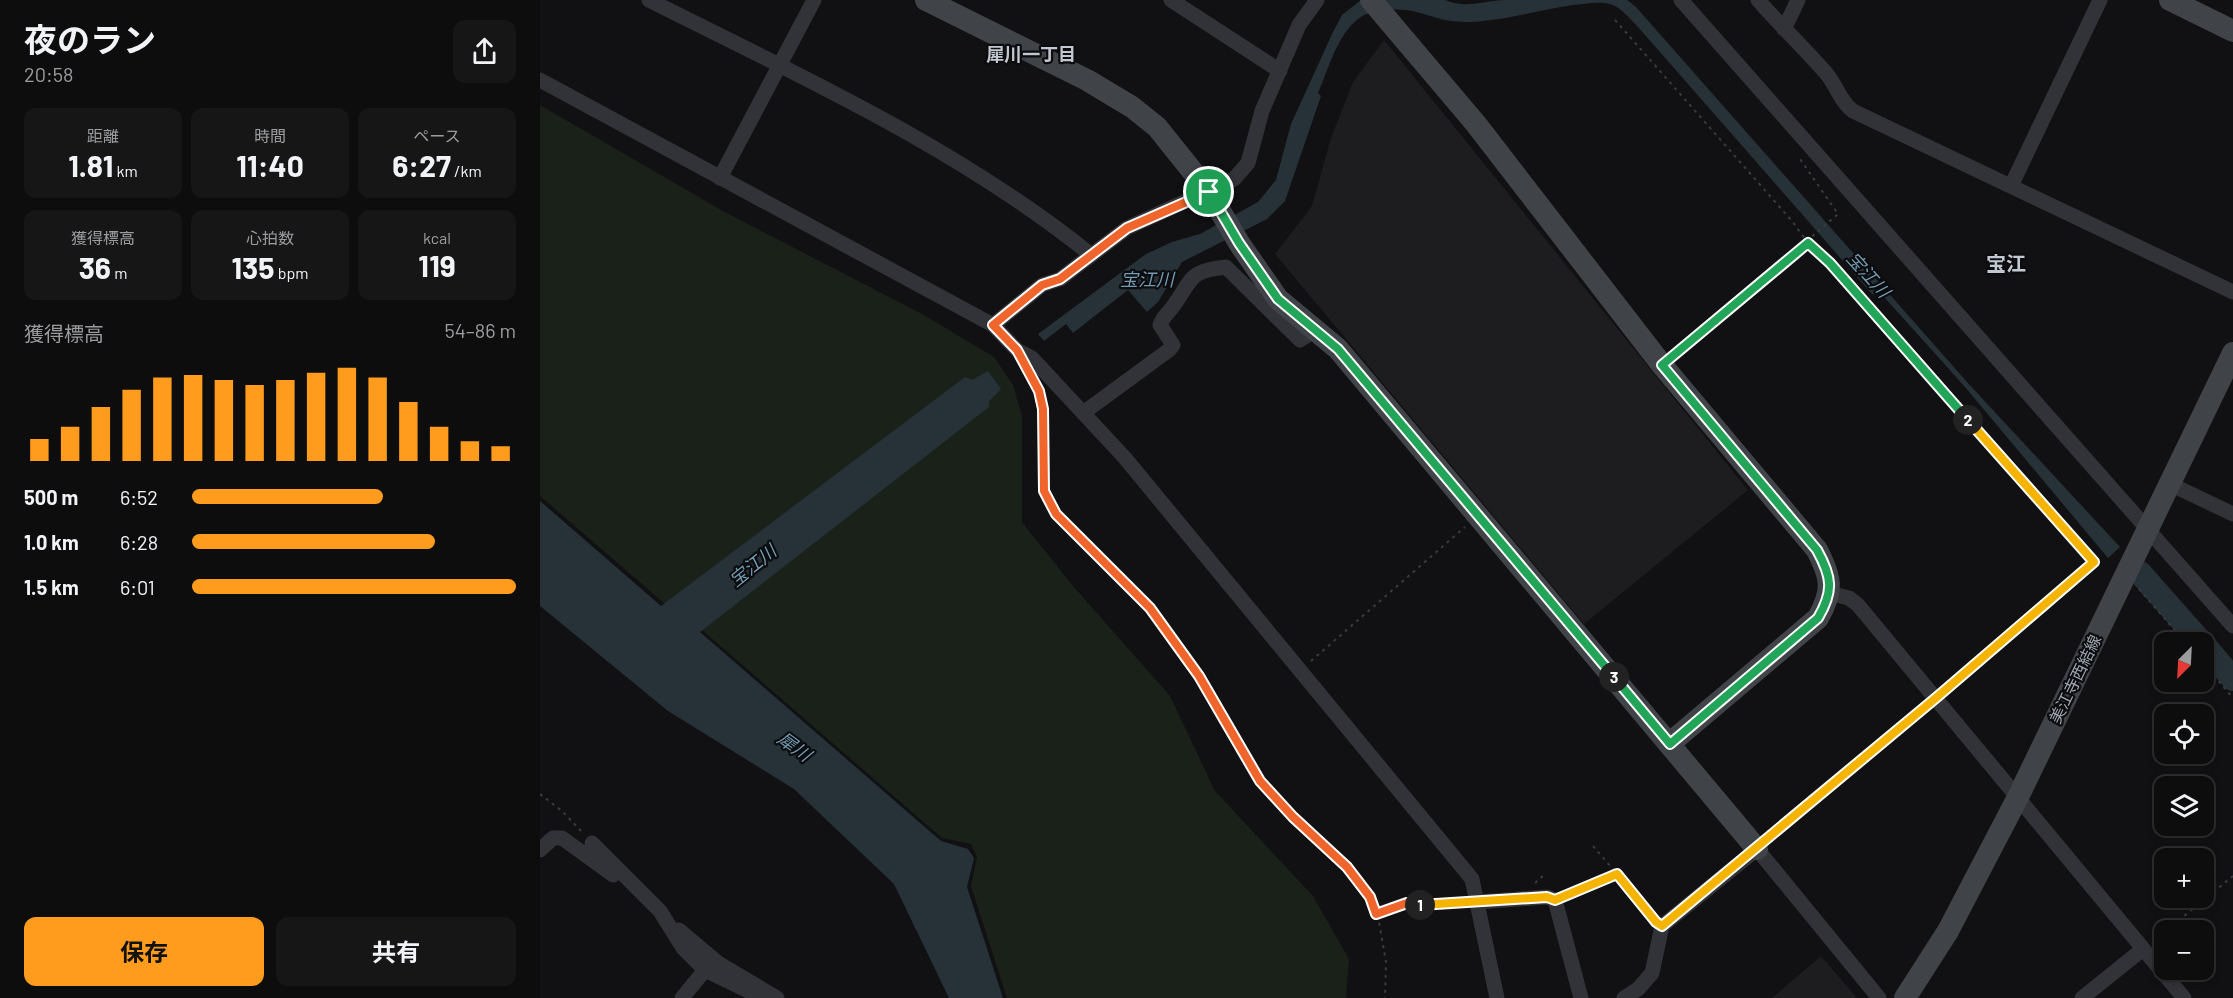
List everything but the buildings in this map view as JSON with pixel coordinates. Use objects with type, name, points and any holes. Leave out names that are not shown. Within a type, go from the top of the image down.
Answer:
[{"type":"street","points":[[649,0],[781,66],[996,184],[1090,254]]},
{"type":"street","points":[[720,178],[814,0]]},
{"type":"street","points":[[926,0],[1087,80],[1132,107],[1157,128],[1211,196],[1239,243],[1278,299],[1338,349],[1479,514],[1879,998]]},
{"type":"street","points":[[1171,0],[1280,71]]},
{"type":"street","points":[[993,325],[1042,285],[1060,279],[1127,228],[1211,196],[1234,179],[1248,163],[1262,111],[1299,25],[1317,0]]},
{"type":"street","points":[[1681,0],[2146,531],[2233,626]]},
{"type":"street","points":[[1758,0],[1830,78],[1842,102],[1853,111],[2233,292]]},
{"type":"street","points":[[1784,29],[1798,0]]},
{"type":"street","points":[[2012,186],[2100,0]]},
{"type":"street","points":[[2170,0],[2233,32]]},
{"type":"street","points":[[1378,9],[1476,124],[1662,365],[1817,550],[1828,570],[1828,601],[1818,618],[1670,744]]},
{"type":"street","points":[[540,80],[993,325],[1017,350],[1032,358],[1125,458],[1472,879],[1497,998]]},
{"type":"street","points":[[1083,413],[1173,345],[1172,340],[1160,325],[1163,318],[1174,306],[1187,282],[1209,269],[1226,267],[1234,273],[1261,305],[1300,340],[1316,330]]},
{"type":"street","name":"美江寺西結線","points":[[1905,998],[1948,931],[2018,797],[2233,353]]},
{"type":"street","points":[[2170,484],[2233,514]]},
{"type":"street","points":[[1829,593],[1849,598],[1858,605],[1937,697],[2184,998]]},
{"type":"street","points":[[540,850],[553,838],[562,838],[620,880],[638,886]]},
{"type":"street","points":[[592,843],[638,886],[660,911],[718,963],[777,998]]},
{"type":"street","points":[[1624,998],[1638,989],[1652,973],[1662,926],[1757,849]]},
{"type":"street","points":[[1478,902],[1547,897],[1555,900],[1581,998]]},
{"type":"street","points":[[660,911],[683,948],[705,970],[763,998]]},
{"type":"street","points":[[2082,998],[2143,949]]},
{"type":"street","points":[[682,998],[705,970]]},
{"type":"path","points":[[1615,20],[1792,221],[1808,243],[1830,263],[2094,562],[1757,849]]},
{"type":"path","points":[[1662,365],[1808,243],[1838,214],[1798,156]]},
{"type":"path","points":[[1035,383],[1043,409],[1044,491],[1056,514],[1150,608],[1199,676],[1260,781],[1293,817],[1347,867],[1370,897],[1386,962],[1385,998]]},
{"type":"path","points":[[1300,671],[1479,514]]},
{"type":"path","points":[[2136,585],[2176,632]]},
{"type":"path","points":[[2214,676],[2233,699]]},
{"type":"path","points":[[540,794],[562,811],[592,843]]},
{"type":"path","points":[[1593,846],[1656,922],[1662,926]]},
{"type":"path","points":[[1555,900],[1617,874]]},
{"type":"path","points":[[2179,920],[2233,876]]},
{"type":"path","points":[[1376,914],[1407,903],[1478,902]]},
{"type":"shaded area","points":[[1384,40],[1748,490],[1584,624],[1275,254],[1312,206],[1331,138],[1353,82]]},
{"type":"shaded area","points":[[540,105],[723,211],[922,314],[994,357],[1013,385],[1022,416],[1022,522],[1074,587],[1170,696],[1215,791],[1313,896],[1349,959],[1346,998],[1007,998],[971,886],[977,857],[971,844],[942,838],[703,631],[664,603],[540,496]]},
{"type":"shaded area","points":[[1821,956],[1857,998],[1772,998]]},
{"type":"water","name":"宝江川","points":[[1361,0],[1445,0],[1467,4],[1505,0],[1627,0],[1636,7],[1967,382],[2120,547],[2108,558],[1965,387],[1885,298],[1872,294],[1638,27],[1622,10],[1610,4],[1573,5],[1505,18],[1464,22],[1450,21],[1408,10],[1382,11],[1364,15],[1341,39],[1331,60],[1318,93],[1321,96],[1285,201],[1267,219],[1182,262],[1158,302],[1147,312],[1128,290],[1073,333],[1066,324],[1044,341],[1038,334],[1146,254],[1172,242],[1200,234],[1258,202],[1276,180],[1291,124],[1333,32],[1342,15]]},
{"type":"water","name":"犀川","points":[[988,371],[1001,389],[989,401],[989,407],[700,632],[941,841],[968,849],[974,858],[967,887],[1003,998],[949,998],[894,884],[794,789],[668,711],[540,606],[540,501],[661,606],[965,377],[972,380]]},
{"type":"waterway","name":"宝江川","points":[[2140,573],[2192,632]]},
{"type":"waterway","name":"宝江川","points":[[2214,657],[2233,679]]},
{"type":"district","name":"犀川一丁目","points":[[1031,55]]},
{"type":"district","name":"宝江","points":[[2006,264]]},
{"type":"route","points":[[1209,192],[1239,243],[1278,299],[1338,349],[1670,744],[1818,618],[1828,601],[1828,570],[1817,550],[1662,365],[1808,243],[1830,263],[2094,562],[1765,842],[1662,926],[1656,922],[1617,874],[1555,900],[1547,897],[1421,905],[1407,903],[1376,914],[1370,897],[1347,867],[1293,817],[1260,781],[1199,676],[1150,608],[1056,514],[1044,491],[1043,409],[1039,391],[1017,350],[993,325],[1042,285],[1060,279],[1127,228],[1209,192]]}]
